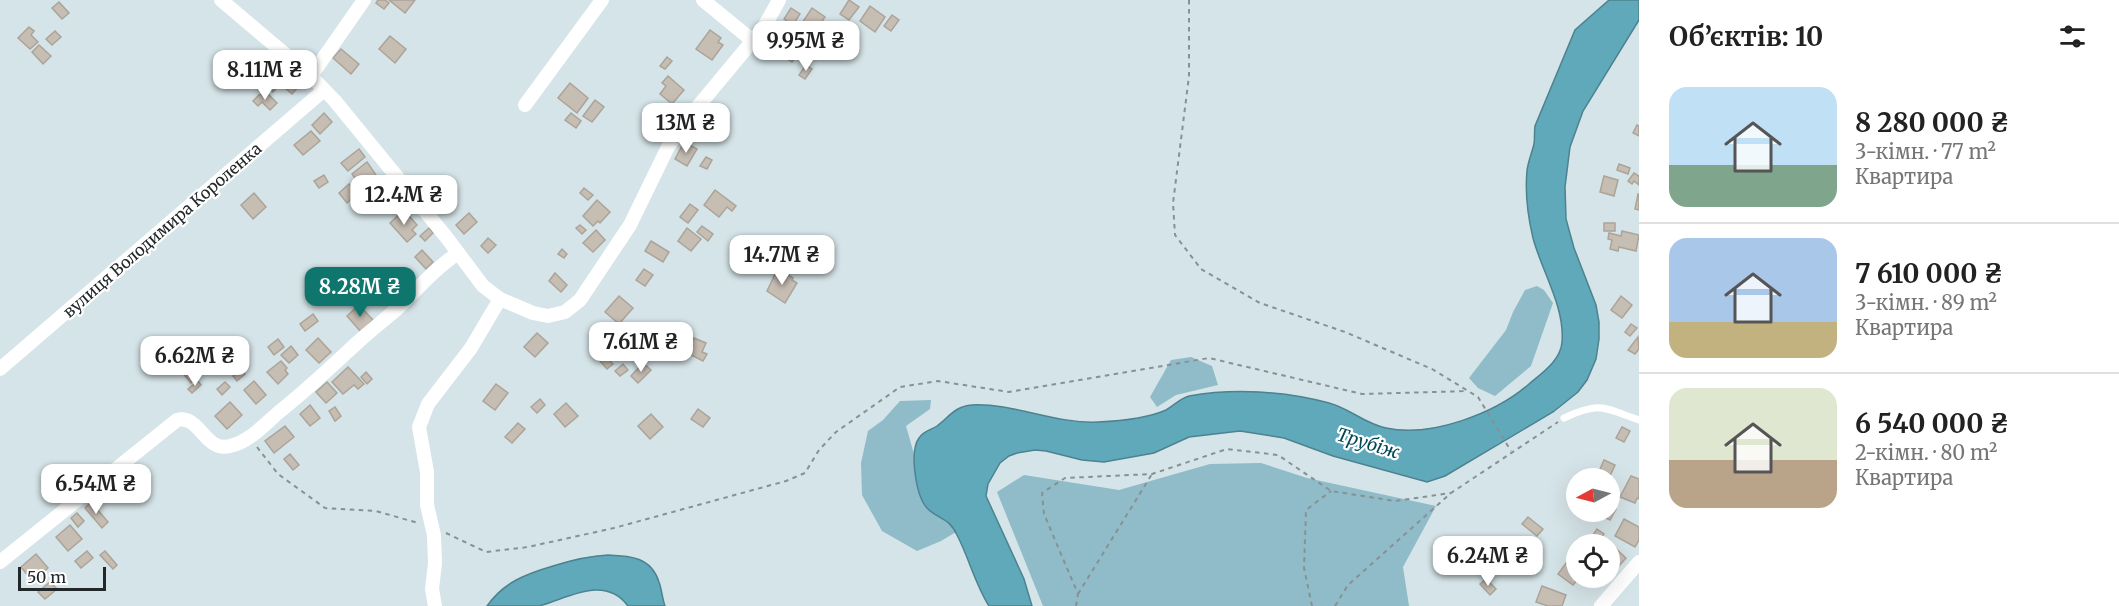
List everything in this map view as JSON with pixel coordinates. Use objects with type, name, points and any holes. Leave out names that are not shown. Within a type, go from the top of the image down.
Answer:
[{"type":"street","points":[[221,0],[311,76],[324,90],[364,135],[483,286],[500,298],[533,313],[548,316],[565,312],[580,300],[630,225],[668,147],[690,116],[764,27],[779,0]]},
{"type":"street","points":[[311,76],[364,0]]},
{"type":"street","points":[[525,105],[602,0]]},
{"type":"street","points":[[703,0],[753,41]]},
{"type":"street","name":"вулиця Володимира Короленка","points":[[0,369],[324,90]]},
{"type":"street","points":[[0,562],[177,420],[191,422],[210,442],[219,446],[232,446],[248,437],[402,304],[437,268],[458,253]]},
{"type":"street","points":[[435,606],[432,589],[435,563],[433,527],[427,505],[428,472],[419,427],[428,404],[471,348],[500,298]]},
{"type":"street","points":[[1601,606],[1639,562]]},
{"type":"lane","points":[[1564,418],[1594,407],[1614,410],[1639,420]]},
{"type":"path","points":[[1189,0],[1190,76],[1173,203],[1175,235],[1201,269],[1260,303],[1345,332],[1432,369],[1478,397],[1511,451]]},
{"type":"path","points":[[248,437],[278,474],[325,508],[376,511],[433,527],[486,552],[528,547],[614,528],[786,481],[805,473],[819,450],[836,432],[900,387],[938,381],[1009,392],[1209,358],[1362,394],[1468,391]]},
{"type":"path","points":[[1335,606],[1348,585],[1451,493],[1511,451],[1564,418]]},
{"type":"path","points":[[1078,594],[1044,514],[1042,493],[1065,478],[1152,474],[1227,449],[1278,455],[1331,491],[1395,501],[1451,493]]},
{"type":"path","points":[[1077,606],[1078,594],[1152,474]]},
{"type":"path","points":[[1312,606],[1304,568],[1306,510],[1331,491]]},
{"type":"shaded area","points":[[1537,286],[1544,290],[1553,303],[1531,366],[1495,396],[1478,388],[1469,378],[1506,330],[1525,290]]},
{"type":"shaded area","points":[[1191,357],[1212,366],[1218,385],[1176,395],[1157,407],[1150,397],[1171,360]]},
{"type":"shaded area","points":[[931,400],[930,409],[906,426],[914,454],[917,482],[922,499],[926,507],[947,520],[956,532],[917,551],[882,531],[862,495],[861,463],[868,431],[883,420],[900,401]]},
{"type":"shaded area","points":[[1261,463],[1307,478],[1436,506],[1403,567],[1409,606],[1043,606],[997,492],[1024,475],[1119,490],[1210,464]]},
{"type":"water","name":"Трубіж","points":[[1609,0],[1639,0],[1639,20],[1583,111],[1570,147],[1565,187],[1566,219],[1574,248],[1596,305],[1599,322],[1596,359],[1587,380],[1578,392],[1553,412],[1445,476],[1427,482],[1333,456],[1284,438],[1240,431],[1189,437],[1154,453],[1104,462],[1082,460],[1046,451],[1017,453],[1000,463],[988,484],[986,496],[1024,579],[1032,606],[989,606],[954,529],[947,521],[927,508],[920,494],[915,474],[914,453],[919,438],[961,407],[988,405],[1066,420],[1106,422],[1150,416],[1166,410],[1189,396],[1223,392],[1259,392],[1277,393],[1329,403],[1386,428],[1423,429],[1462,421],[1499,405],[1545,371],[1561,349],[1562,329],[1557,303],[1537,251],[1528,213],[1526,179],[1534,144],[1535,126],[1575,30]]},
{"type":"water","points":[[608,555],[632,557],[651,567],[659,582],[665,606],[628,606],[618,597],[597,590],[573,594],[539,606],[487,606],[508,585],[525,576],[573,560]]},
{"type":"building","points":[[378,0],[385,0],[389,3],[384,9],[376,3]]},
{"type":"building","points":[[389,0],[415,0],[405,13]]},
{"type":"building","points":[[849,0],[859,7],[849,20],[840,14]]},
{"type":"building","points":[[59,2],[69,13],[62,19],[52,8]]},
{"type":"building","points":[[870,6],[885,17],[875,32],[860,21]]},
{"type":"building","points":[[791,8],[800,14],[793,25],[784,19]]},
{"type":"building","points":[[812,8],[825,17],[813,35],[800,26]]},
{"type":"building","points":[[892,15],[899,20],[891,31],[884,26]]},
{"type":"building","points":[[29,27],[34,31],[31,35],[38,42],[30,49],[18,38]]},
{"type":"building","points":[[710,30],[721,38],[718,42],[723,45],[712,60],[696,49]]},
{"type":"building","points":[[55,31],[61,37],[52,45],[46,39]]},
{"type":"building","points":[[390,36],[406,49],[395,63],[379,49]]},
{"type":"building","points":[[831,38],[838,44],[832,53],[824,48]]},
{"type":"building","points":[[790,40],[802,48],[792,62],[780,54]]},
{"type":"building","points":[[39,45],[51,56],[43,64],[32,52]]},
{"type":"building","points":[[341,49],[359,64],[351,74],[333,58]]},
{"type":"building","points":[[667,57],[672,61],[665,69],[660,66]]},
{"type":"building","points":[[270,62],[286,78],[273,92],[254,74]]},
{"type":"building","points":[[806,65],[812,69],[805,79],[799,75]]},
{"type":"building","points":[[668,76],[684,90],[672,104],[660,94],[666,86],[662,83]]},
{"type":"building","points":[[296,77],[302,83],[292,94],[285,88]]},
{"type":"building","points":[[570,83],[588,98],[577,113],[558,98]]},
{"type":"building","points":[[268,94],[277,103],[270,110],[262,102],[258,106],[253,101],[259,95]]},
{"type":"building","points":[[595,100],[604,107],[592,122],[583,116]]},
{"type":"building","points":[[324,113],[332,122],[320,134],[312,125]]},
{"type":"building","points":[[571,113],[581,121],[576,128],[565,120]]},
{"type":"building","points":[[1637,125],[1639,126],[1639,136],[1633,133]]},
{"type":"building","points":[[311,131],[320,141],[303,155],[294,145]]},
{"type":"building","points":[[684,142],[697,149],[687,166],[675,159]]},
{"type":"building","points":[[359,149],[365,157],[348,171],[341,163]]},
{"type":"building","points":[[706,157],[712,160],[707,169],[700,166]]},
{"type":"building","points":[[367,162],[376,175],[361,187],[352,174]]},
{"type":"building","points":[[1619,164],[1630,168],[1628,174],[1617,170]]},
{"type":"building","points":[[1634,173],[1639,176],[1639,185],[1634,181],[1632,184],[1628,181]]},
{"type":"building","points":[[324,175],[328,182],[319,188],[314,181]]},
{"type":"building","points":[[1604,176],[1618,180],[1614,196],[1600,192]]},
{"type":"building","points":[[349,184],[358,193],[347,203],[339,193]]},
{"type":"building","points":[[584,188],[593,195],[588,200],[580,193]]},
{"type":"building","points":[[715,190],[736,206],[732,211],[727,207],[719,217],[704,205]]},
{"type":"building","points":[[254,193],[266,207],[253,219],[241,205]]},
{"type":"building","points":[[1639,194],[1639,210],[1635,209]]},
{"type":"building","points":[[597,200],[610,212],[600,223],[598,221],[593,226],[583,216]]},
{"type":"building","points":[[690,204],[698,210],[688,223],[680,217]]},
{"type":"building","points":[[404,210],[417,225],[412,230],[416,234],[407,242],[390,223]]},
{"type":"building","points":[[469,213],[477,222],[464,234],[456,225]]},
{"type":"building","points":[[1604,223],[1615,223],[1615,231],[1604,231]]},
{"type":"building","points":[[580,225],[586,230],[582,234],[576,228]]},
{"type":"building","points":[[702,226],[713,234],[708,241],[697,232]]},
{"type":"building","points":[[429,228],[433,233],[425,241],[420,236]]},
{"type":"building","points":[[687,228],[701,239],[691,251],[678,241]]},
{"type":"building","points":[[596,230],[605,240],[593,252],[583,243]]},
{"type":"building","points":[[1622,231],[1639,235],[1636,251],[1619,247],[1618,251],[1610,249],[1612,240],[1608,239],[1609,233],[1621,236]]},
{"type":"building","points":[[488,238],[496,245],[488,253],[481,246]]},
{"type":"building","points":[[651,241],[669,252],[663,262],[645,251]]},
{"type":"building","points":[[562,249],[567,254],[564,258],[558,254]]},
{"type":"building","points":[[422,250],[433,262],[426,269],[415,257]]},
{"type":"building","points":[[778,268],[797,283],[785,303],[767,291]]},
{"type":"building","points":[[644,269],[653,275],[645,286],[636,280]]},
{"type":"building","points":[[555,273],[567,285],[561,292],[549,281]]},
{"type":"building","points":[[393,280],[403,293],[399,296],[388,284]]},
{"type":"building","points":[[373,281],[380,288],[365,301],[359,294]]},
{"type":"building","points":[[619,296],[633,308],[619,324],[605,312]]},
{"type":"building","points":[[1621,296],[1632,305],[1622,318],[1611,310]]},
{"type":"building","points":[[359,305],[373,320],[361,332],[347,316]]},
{"type":"building","points":[[313,314],[318,321],[305,331],[300,324]]},
{"type":"building","points":[[1631,324],[1637,328],[1630,336],[1625,332]]},
{"type":"building","points":[[537,333],[548,343],[535,357],[524,347]]},
{"type":"building","points":[[1638,337],[1639,349],[1635,354],[1628,350]]},
{"type":"building","points":[[318,338],[331,352],[319,363],[306,350]]},
{"type":"building","points":[[694,338],[706,343],[702,352],[707,354],[703,361],[687,353]]},
{"type":"building","points":[[278,339],[284,347],[274,355],[268,347]]},
{"type":"building","points":[[602,345],[613,358],[610,361],[613,364],[607,369],[593,353]]},
{"type":"building","points":[[291,346],[298,355],[289,363],[281,355]]},
{"type":"building","points":[[241,349],[245,354],[223,373],[218,367]]},
{"type":"building","points":[[281,361],[287,368],[285,370],[288,374],[278,384],[267,372]]},
{"type":"building","points":[[643,363],[651,370],[638,383],[631,376]]},
{"type":"building","points":[[623,364],[628,370],[620,376],[615,371]]},
{"type":"building","points":[[186,367],[196,378],[191,383],[181,371]]},
{"type":"building","points":[[348,367],[364,384],[358,389],[354,385],[343,394],[332,382]]},
{"type":"building","points":[[240,369],[245,374],[237,381],[233,376]]},
{"type":"building","points":[[366,372],[372,379],[367,384],[361,377]]},
{"type":"building","points":[[198,381],[201,385],[192,393],[188,389]]},
{"type":"building","points":[[254,381],[266,395],[256,404],[244,390]]},
{"type":"building","points":[[225,382],[230,387],[222,395],[217,389]]},
{"type":"building","points":[[327,382],[337,393],[326,403],[316,392]]},
{"type":"building","points":[[496,384],[508,393],[495,410],[483,401]]},
{"type":"building","points":[[540,399],[545,405],[537,413],[531,407]]},
{"type":"building","points":[[230,402],[242,415],[227,429],[215,416]]},
{"type":"building","points":[[566,403],[578,416],[565,427],[554,414]]},
{"type":"building","points":[[310,405],[320,418],[310,426],[300,414]]},
{"type":"building","points":[[335,407],[341,416],[335,421],[329,411]]},
{"type":"building","points":[[698,409],[710,418],[703,427],[691,419]]},
{"type":"building","points":[[651,414],[663,427],[650,439],[638,426]]},
{"type":"building","points":[[518,423],[525,429],[512,443],[505,437]]},
{"type":"building","points":[[285,426],[294,437],[274,453],[265,441]]},
{"type":"building","points":[[1622,427],[1630,431],[1624,442],[1616,438]]},
{"type":"building","points":[[290,454],[299,465],[293,470],[284,459]]},
{"type":"building","points":[[1604,460],[1615,465],[1614,468],[1600,468]]},
{"type":"building","points":[[1631,476],[1639,479],[1639,499],[1637,498],[1635,503],[1620,497]]},
{"type":"building","points":[[91,502],[108,522],[102,528],[85,508]]},
{"type":"building","points":[[77,513],[84,521],[78,527],[71,518]]},
{"type":"building","points":[[1528,517],[1543,529],[1537,536],[1522,524]]},
{"type":"building","points":[[1624,519],[1639,527],[1639,540],[1635,547],[1620,539],[1620,534],[1616,534]]},
{"type":"building","points":[[70,525],[82,539],[68,551],[56,537]]},
{"type":"building","points":[[1597,529],[1604,534],[1594,534]]},
{"type":"building","points":[[87,551],[93,558],[81,568],[75,561]]},
{"type":"building","points":[[105,551],[117,565],[113,569],[100,555]]},
{"type":"building","points":[[1620,552],[1626,558],[1620,565]]},
{"type":"building","points":[[36,554],[48,568],[33,582],[21,567]]},
{"type":"building","points":[[1566,563],[1566,580],[1558,574]]},
{"type":"building","points":[[1486,579],[1496,589],[1490,595],[1480,584]]},
{"type":"building","points":[[50,582],[57,589],[45,599],[38,592]]},
{"type":"building","points":[[1542,586],[1566,595],[1562,606],[1548,606],[1536,602]]}]
